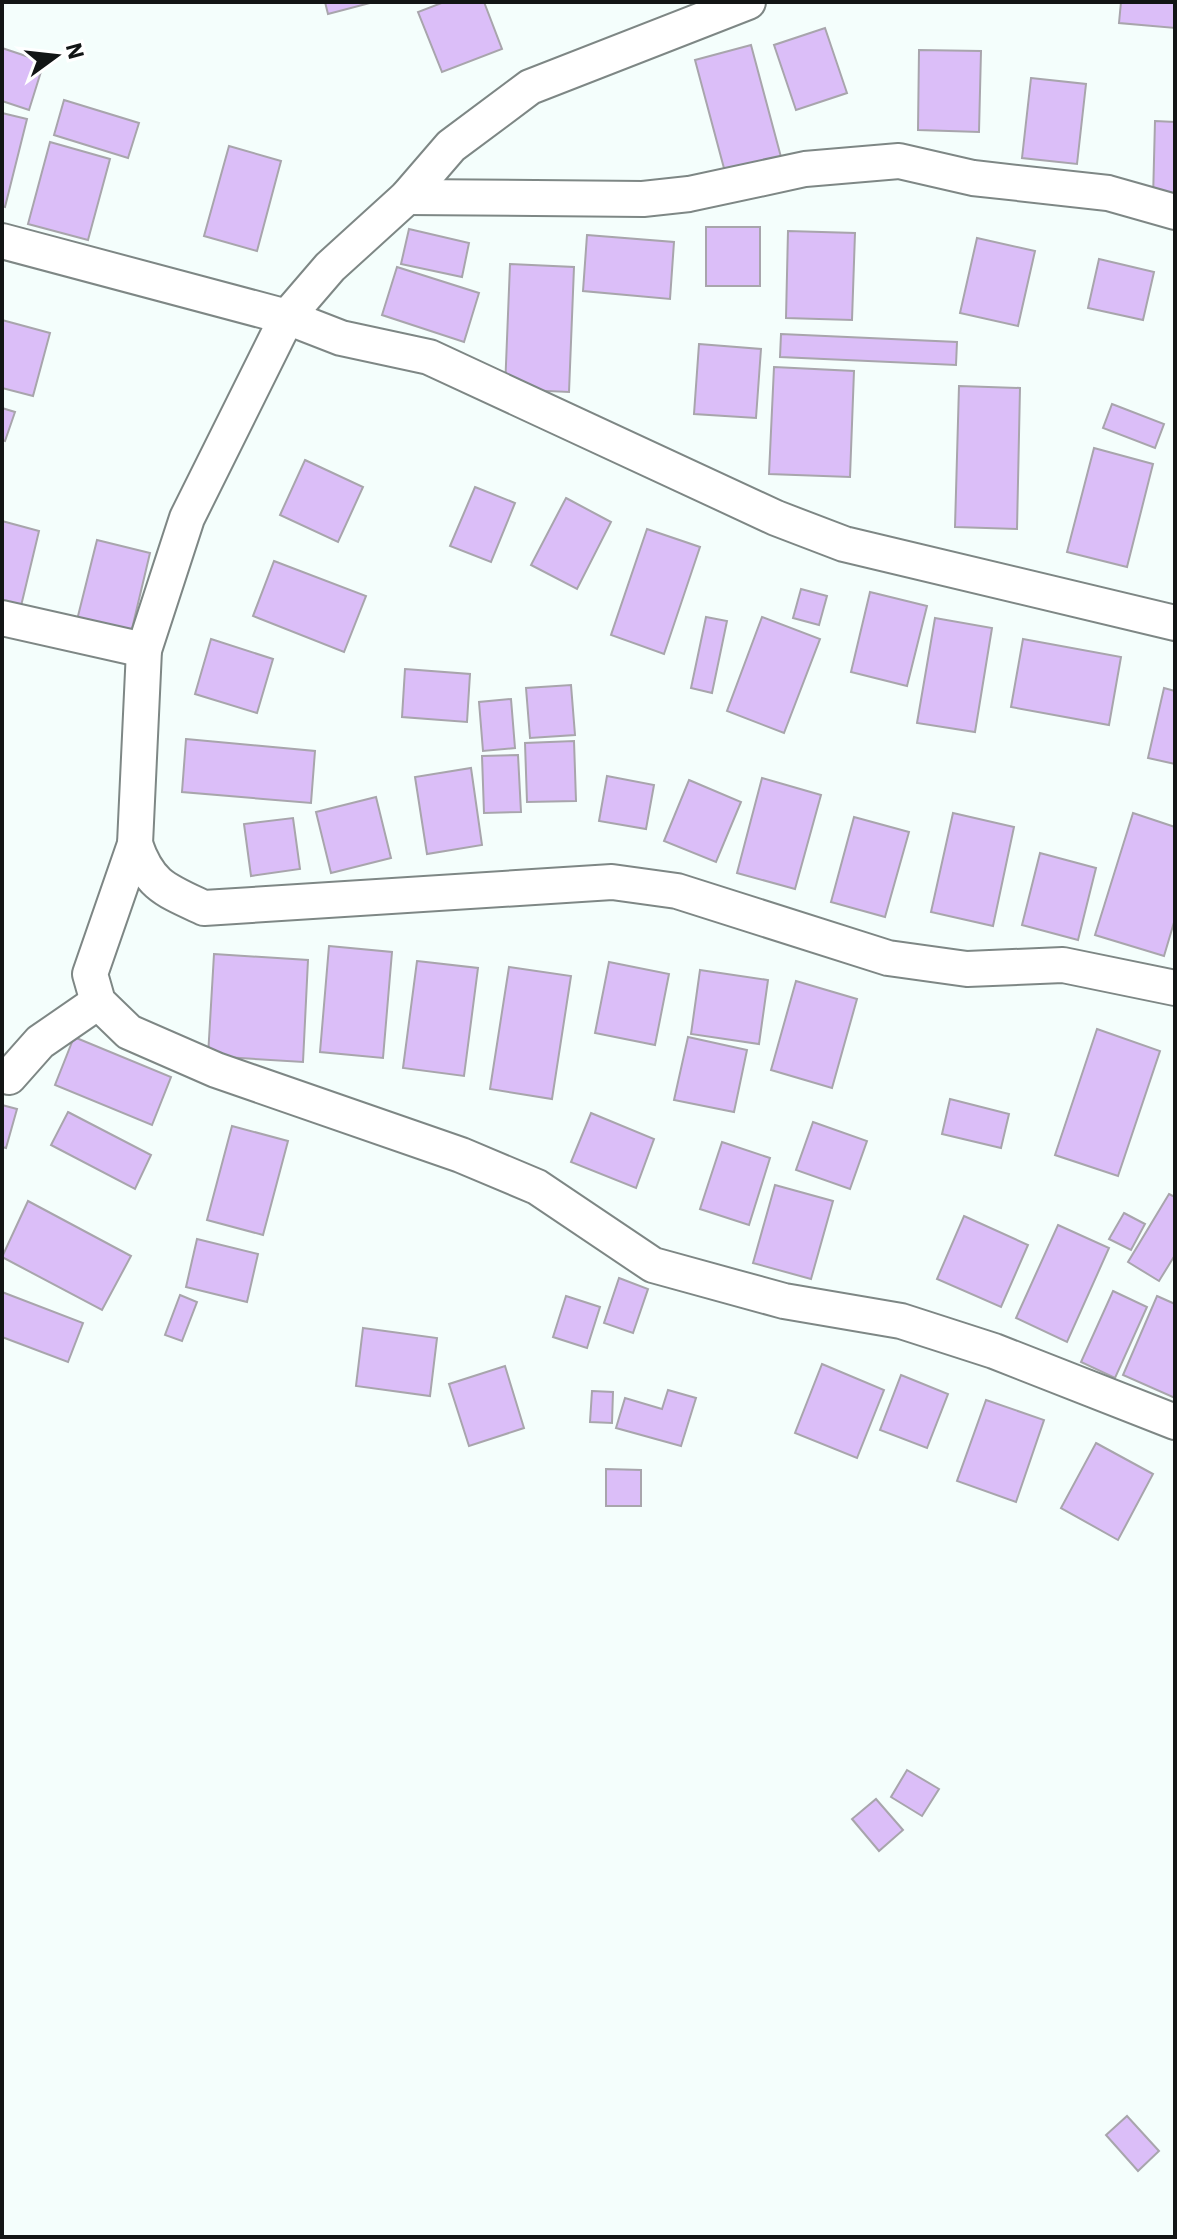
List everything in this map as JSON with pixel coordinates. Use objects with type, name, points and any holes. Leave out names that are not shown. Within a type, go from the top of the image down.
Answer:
[{"type":"street","points":[[748,2],[530,87],[451,146],[407,197],[330,267],[287,317],[187,518],[144,650],[135,844],[90,974],[98,1002],[129,1032],[216,1070],[461,1155],[537,1187],[653,1265],[784,1301],[901,1321],[994,1351],[1175,1422]]},
{"type":"street","points":[[407,197],[643,199],[689,194],[805,169],[899,161],[973,178],[1063,191],[1108,193],[1175,212]]},
{"type":"street","points":[[2,241],[287,317],[341,338],[429,357],[776,518],[844,544],[1175,623]]},
{"type":"street","points":[[2,618],[144,650]]},
{"type":"street","points":[[135,844],[144,871],[163,889],[204,908],[612,882],[677,891],[888,958],[967,969],[1063,965],[1175,988]]},
{"type":"street","points":[[9,1077],[40,1042],[98,1002]]},
{"type":"building","points":[[325,2],[369,2],[370,3],[328,14]]},
{"type":"building","points":[[444,2],[484,2],[502,49],[442,72],[418,12]]},
{"type":"building","points":[[1121,2],[1175,2],[1175,28],[1119,23]]},
{"type":"building","points":[[825,28],[847,93],[796,110],[774,45]]},
{"type":"building","points":[[751,45],[781,157],[725,172],[695,60]]},
{"type":"building","points":[[2,48],[44,62],[29,110],[2,101]]},
{"type":"building","points":[[919,50],[981,51],[979,132],[918,130]]},
{"type":"building","points":[[1031,78],[1086,84],[1077,164],[1022,158]]},
{"type":"building","points":[[64,100],[139,123],[128,158],[54,135]]},
{"type":"building","points":[[2,113],[27,119],[5,207],[2,206]]},
{"type":"building","points":[[1155,121],[1175,122],[1175,199],[1153,199]]},
{"type":"building","points":[[50,142],[110,159],[88,240],[28,224]]},
{"type":"building","points":[[229,146],[281,161],[257,251],[204,236]]},
{"type":"building","points":[[706,227],[760,227],[760,286],[706,286]]},
{"type":"building","points":[[409,229],[469,243],[462,277],[401,264]]},
{"type":"building","points":[[788,231],[855,233],[852,320],[786,318]]},
{"type":"building","points":[[587,235],[674,242],[670,299],[583,291]]},
{"type":"building","points":[[977,238],[1035,251],[1018,326],[960,313]]},
{"type":"building","points":[[1099,259],[1154,272],[1143,320],[1088,308]]},
{"type":"building","points":[[510,264],[574,267],[569,392],[505,389]]},
{"type":"building","points":[[397,267],[479,293],[464,342],[382,315]]},
{"type":"building","points":[[2,320],[50,333],[33,396],[2,388]]},
{"type":"building","points":[[781,334],[957,342],[956,365],[780,357]]},
{"type":"building","points":[[699,344],[761,349],[756,418],[694,414]]},
{"type":"building","points":[[774,367],[854,371],[850,477],[769,474]]},
{"type":"building","points":[[959,386],[1020,388],[1017,529],[955,527]]},
{"type":"building","points":[[1112,404],[1164,424],[1155,448],[1103,428]]},
{"type":"building","points":[[2,408],[15,412],[5,441],[2,440]]},
{"type":"building","points":[[1094,448],[1153,464],[1127,567],[1067,552]]},
{"type":"building","points":[[305,460],[363,487],[338,542],[280,515]]},
{"type":"building","points":[[475,487],[515,503],[491,562],[450,546]]},
{"type":"building","points":[[566,498],[611,522],[577,589],[531,565]]},
{"type":"building","points":[[2,521],[39,531],[21,606],[2,602]]},
{"type":"building","points":[[647,529],[700,547],[664,654],[611,635]]},
{"type":"building","points":[[97,540],[150,553],[131,633],[77,620]]},
{"type":"building","points":[[274,561],[366,596],[344,652],[253,616]]},
{"type":"building","points":[[801,589],[827,596],[819,625],[793,618]]},
{"type":"building","points":[[870,592],[927,606],[907,686],[851,672]]},
{"type":"building","points":[[706,617],[727,621],[712,693],[691,688]]},
{"type":"building","points":[[762,617],[820,639],[784,733],[727,711]]},
{"type":"building","points":[[935,618],[992,628],[975,732],[917,723]]},
{"type":"building","points":[[211,639],[273,659],[257,713],[195,694]]},
{"type":"building","points":[[1023,639],[1121,657],[1109,725],[1011,707]]},
{"type":"building","points":[[405,669],[470,674],[467,722],[402,717]]},
{"type":"building","points":[[571,685],[575,735],[530,738],[526,688]]},
{"type":"building","points":[[1164,688],[1175,691],[1175,764],[1148,758]]},
{"type":"building","points":[[511,699],[515,748],[483,751],[479,702]]},
{"type":"building","points":[[186,739],[315,751],[311,803],[182,792]]},
{"type":"building","points":[[574,741],[576,801],[527,802],[525,743]]},
{"type":"building","points":[[518,755],[521,812],[484,813],[482,756]]},
{"type":"building","points":[[471,768],[482,845],[427,854],[415,777]]},
{"type":"building","points":[[607,776],[654,785],[646,829],[599,821]]},
{"type":"building","points":[[762,778],[821,795],[795,889],[737,873]]},
{"type":"building","points":[[689,780],[741,802],[716,862],[664,841]]},
{"type":"building","points":[[376,797],[391,858],[331,873],[316,812]]},
{"type":"building","points":[[953,813],[1014,827],[993,926],[931,912]]},
{"type":"building","points":[[1133,813],[1175,827],[1175,919],[1164,956],[1095,935]]},
{"type":"building","points":[[854,817],[909,832],[885,917],[831,902]]},
{"type":"building","points":[[293,818],[300,869],[251,876],[244,824]]},
{"type":"building","points":[[1040,853],[1096,868],[1078,940],[1022,925]]},
{"type":"building","points":[[329,946],[392,952],[383,1058],[320,1052]]},
{"type":"building","points":[[214,954],[308,960],[303,1062],[208,1056]]},
{"type":"building","points":[[417,961],[478,968],[464,1076],[403,1068]]},
{"type":"building","points":[[609,962],[669,974],[655,1045],[595,1033]]},
{"type":"building","points":[[509,967],[571,976],[552,1099],[490,1089]]},
{"type":"building","points":[[700,970],[768,980],[759,1044],[691,1034]]},
{"type":"building","points":[[796,981],[857,999],[832,1088],[771,1070]]},
{"type":"building","points":[[1097,1029],[1160,1051],[1118,1176],[1055,1155]]},
{"type":"building","points":[[74,1037],[171,1077],[152,1125],[55,1085]]},
{"type":"building","points":[[688,1037],[747,1050],[734,1112],[674,1100]]},
{"type":"building","points":[[950,1099],[1009,1114],[1001,1148],[942,1134]]},
{"type":"building","points":[[2,1105],[17,1109],[6,1148],[2,1147]]},
{"type":"building","points":[[68,1112],[151,1155],[135,1189],[51,1145]]},
{"type":"building","points":[[591,1113],[654,1139],[636,1188],[571,1162]]},
{"type":"building","points":[[813,1122],[867,1141],[850,1189],[796,1170]]},
{"type":"building","points":[[232,1126],[288,1141],[263,1235],[207,1220]]},
{"type":"building","points":[[722,1142],[770,1158],[749,1225],[700,1209]]},
{"type":"building","points":[[775,1185],[833,1201],[811,1279],[753,1263]]},
{"type":"building","points":[[1169,1194],[1175,1197],[1175,1255],[1159,1281],[1128,1262]]},
{"type":"building","points":[[28,1201],[131,1256],[102,1310],[2,1257]]},
{"type":"building","points":[[1124,1213],[1145,1224],[1131,1250],[1109,1239]]},
{"type":"building","points":[[964,1216],[1028,1245],[1001,1307],[937,1279]]},
{"type":"building","points":[[1058,1225],[1109,1248],[1067,1342],[1016,1318]]},
{"type":"building","points":[[197,1239],[258,1254],[247,1302],[186,1287]]},
{"type":"building","points":[[619,1278],[648,1289],[633,1333],[604,1323]]},
{"type":"building","points":[[1113,1291],[1147,1307],[1115,1378],[1081,1362]]},
{"type":"building","points":[[2,1292],[83,1323],[68,1362],[2,1337]]},
{"type":"building","points":[[180,1295],[197,1302],[182,1341],[165,1335]]},
{"type":"building","points":[[566,1296],[600,1307],[587,1348],[553,1337]]},
{"type":"building","points":[[1157,1296],[1175,1304],[1175,1398],[1123,1375]]},
{"type":"building","points":[[363,1328],[437,1338],[430,1396],[356,1386]]},
{"type":"building","points":[[822,1364],[884,1390],[857,1458],[795,1433]]},
{"type":"building","points":[[505,1366],[524,1428],[469,1446],[449,1384]]},
{"type":"building","points":[[901,1375],[948,1394],[927,1448],[880,1430]]},
{"type":"building","points":[[668,1390],[696,1398],[681,1446],[616,1428],[625,1398],[662,1409]]},
{"type":"building","points":[[592,1391],[613,1392],[612,1423],[590,1422]]},
{"type":"building","points":[[986,1400],[1044,1420],[1016,1502],[957,1481]]},
{"type":"building","points":[[1096,1443],[1153,1474],[1118,1540],[1061,1508]]},
{"type":"building","points":[[606,1469],[641,1470],[641,1506],[606,1506]]},
{"type":"building","points":[[907,1770],[939,1789],[922,1816],[891,1797]]},
{"type":"building","points":[[876,1799],[903,1830],[879,1851],[852,1819]]},
{"type":"building","points":[[1127,2116],[1159,2151],[1138,2171],[1106,2135]]}]
